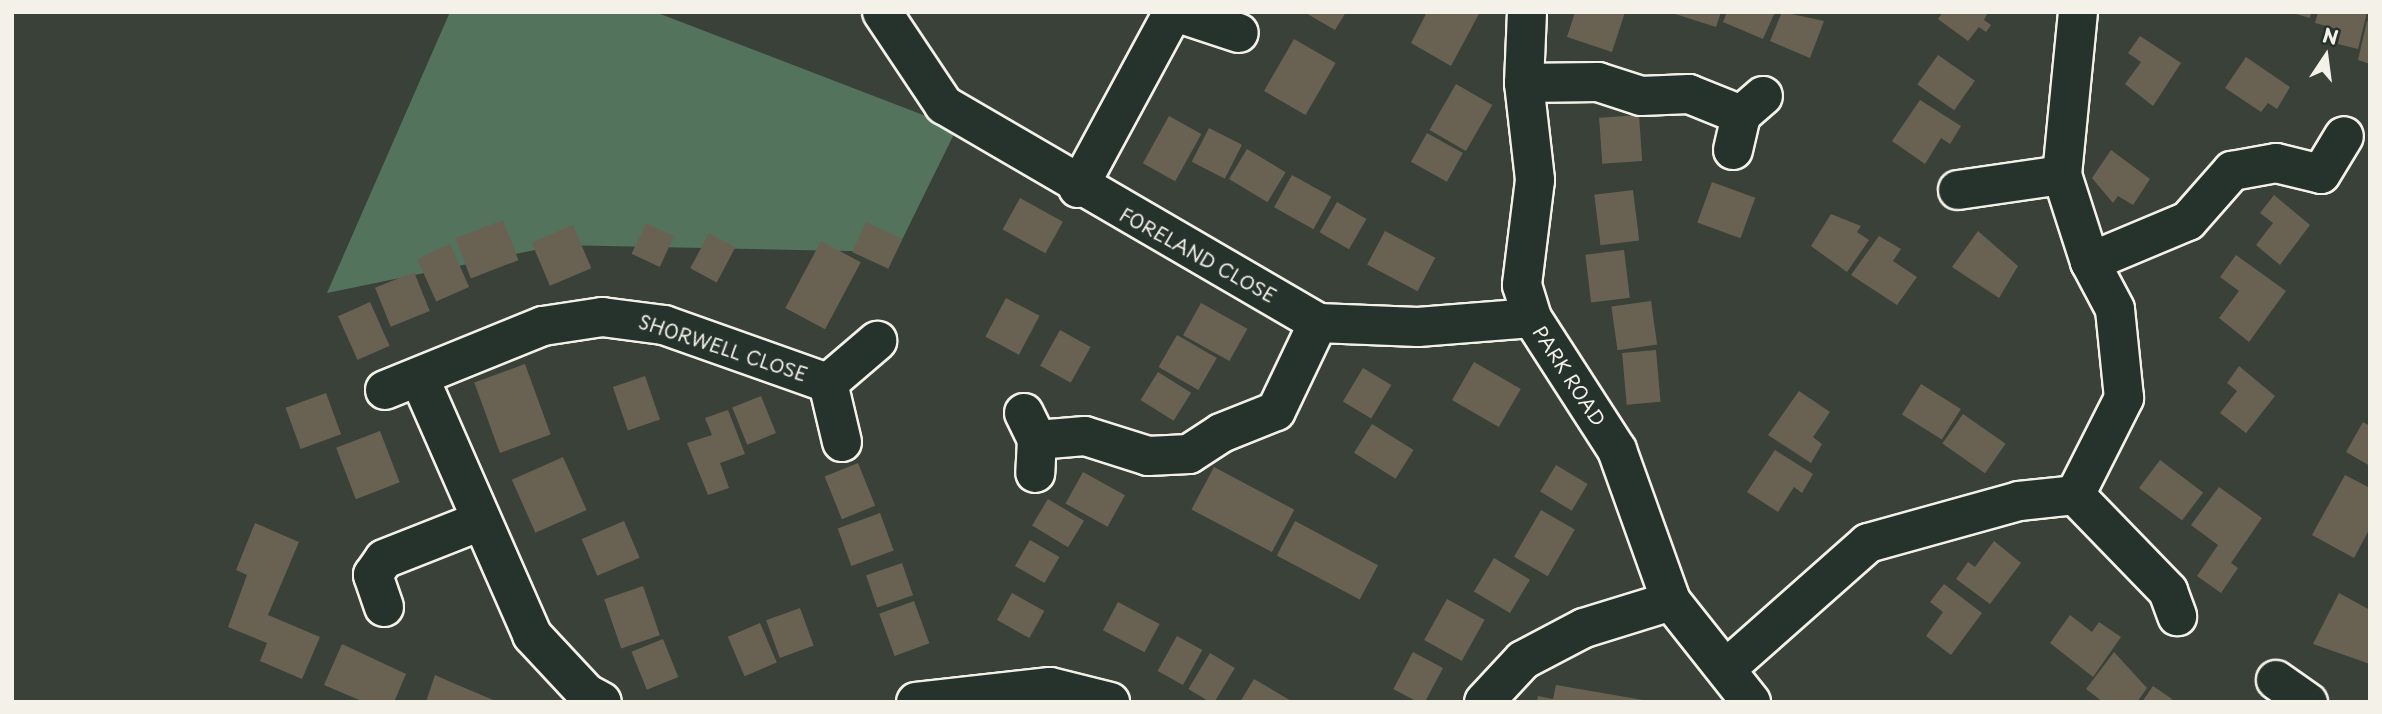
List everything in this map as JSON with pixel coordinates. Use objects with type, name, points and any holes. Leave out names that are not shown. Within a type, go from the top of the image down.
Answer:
[{"type":"street","name":"FORELAND CLOSE","points":[[882,12],[944,106],[1045,170],[1318,323],[1418,327],[1532,318]]},
{"type":"street","name":"PARK ROAD","points":[[1527,12],[1524,83],[1535,180],[1522,285],[1532,318],[1617,450],[1671,601],[1728,667],[1751,702]]},
{"type":"street","points":[[2075,495],[2124,398],[2115,309],[2090,262],[2062,175],[2078,12]]},
{"type":"street","points":[[1078,188],[1163,16],[1239,33]]},
{"type":"street","points":[[1524,83],[1598,82],[1641,96],[1689,94],[1746,121]]},
{"type":"street","points":[[2090,262],[2188,221],[2232,171],[2276,163],[2320,174],[2344,136]]},
{"type":"street","points":[[1958,190],[2062,175]]},
{"type":"street","name":"SHORWELL CLOSE","points":[[602,702],[586,693],[532,635],[478,522],[402,384],[542,326],[602,317],[664,324],[828,383]]},
{"type":"street","points":[[1032,442],[1085,436],[1148,456],[1189,454],[1276,411],[1318,323]]},
{"type":"street","name":"SHORWELL CLOSE","points":[[828,383],[877,341]]},
{"type":"street","name":"SHORWELL CLOSE","points":[[828,383],[842,442]]},
{"type":"street","points":[[2075,495],[2168,592],[2177,616]]},
{"type":"street","points":[[1728,667],[1868,543],[1948,517],[2075,495]]},
{"type":"street","points":[[384,607],[373,575],[384,559],[478,522]]},
{"type":"street","points":[[1484,702],[1523,660],[1584,628],[1671,601]]},
{"type":"street","points":[[2276,680],[2308,702]]},
{"type":"street","points":[[916,702],[1050,687],[1110,702]]},
{"type":"green space","points":[[450,12],[655,12],[957,128],[896,252],[559,245],[327,293]]},
{"type":"building","points":[[1304,12],[1346,12],[1335,30]]},
{"type":"building","points":[[1427,12],[1480,12],[1451,66],[1411,43]]},
{"type":"building","points":[[1575,12],[1625,12],[1612,52],[1567,37]]},
{"type":"building","points":[[1669,12],[1721,12],[1716,27]]},
{"type":"building","points":[[1727,12],[1775,12],[1763,39],[1723,22]]},
{"type":"building","points":[[1782,12],[1824,21],[1810,58],[1770,41]]},
{"type":"building","points":[[1943,12],[1988,12],[1984,20],[1991,25],[1986,32],[1979,27],[1968,41],[1938,19]]},
{"type":"building","points":[[2289,12],[2311,12],[2310,18]]},
{"type":"building","points":[[2318,12],[2367,12],[2358,49],[2338,44],[2341,30],[2315,23]]},
{"type":"building","points":[[2367,21],[2370,22],[2370,64],[2358,60]]},
{"type":"building","points":[[2140,36],[2181,63],[2153,106],[2125,84],[2141,62],[2128,53]]},
{"type":"building","points":[[1294,39],[1336,63],[1306,115],[1264,91]]},
{"type":"building","points":[[1938,55],[1975,81],[1954,110],[1917,84]]},
{"type":"building","points":[[2246,57],[2290,87],[2277,109],[2268,103],[2261,112],[2225,88]]},
{"type":"building","points":[[1456,84],[1492,105],[1466,151],[1430,130]]},
{"type":"building","points":[[1920,100],[1961,126],[1950,144],[1941,138],[1925,164],[1892,141]]},
{"type":"building","points":[[1639,115],[1642,161],[1602,164],[1599,118]]},
{"type":"building","points":[[1169,116],[1201,134],[1175,181],[1143,163]]},
{"type":"building","points":[[1209,128],[1242,145],[1225,179],[1192,162]]},
{"type":"building","points":[[1427,133],[1463,153],[1447,182],[1411,162]]},
{"type":"building","points":[[1247,149],[1286,172],[1268,202],[1229,179]]},
{"type":"building","points":[[2111,150],[2150,179],[2133,205],[2118,196],[2113,203],[2092,178]]},
{"type":"building","points":[[1292,175],[1331,197],[1313,229],[1274,207]]},
{"type":"building","points":[[1712,182],[1755,198],[1741,238],[1697,222]]},
{"type":"building","points":[[1633,190],[1639,241],[1601,245],[1594,195]]},
{"type":"building","points":[[2274,195],[2310,225],[2280,265],[2256,245],[2273,223],[2260,213]]},
{"type":"building","points":[[1020,198],[1063,222],[1045,253],[1003,229]]},
{"type":"building","points":[[1337,202],[1366,219],[1349,249],[1320,232]]},
{"type":"building","points":[[1831,214],[1861,226],[1857,232],[1869,240],[1847,272],[1811,246]]},
{"type":"building","points":[[503,220],[518,260],[471,278],[455,238]]},
{"type":"building","points":[[866,222],[902,239],[888,269],[852,252]]},
{"type":"building","points":[[646,223],[674,236],[660,267],[632,254]]},
{"type":"building","points":[[573,225],[591,268],[550,286],[532,243]]},
{"type":"building","points":[[1385,231],[1435,258],[1417,291],[1367,265]]},
{"type":"building","points":[[1978,231],[2018,266],[1999,298],[1952,267]]},
{"type":"building","points":[[709,233],[735,247],[717,282],[690,268]]},
{"type":"building","points":[[1879,236],[1901,249],[1893,261],[1917,277],[1897,305],[1851,275]]},
{"type":"building","points":[[821,241],[861,262],[825,329],[785,308]]},
{"type":"building","points":[[450,244],[469,287],[436,302],[417,259]]},
{"type":"building","points":[[1624,250],[1630,298],[1591,302],[1585,255]]},
{"type":"building","points":[[2236,255],[2286,291],[2249,342],[2219,318],[2239,291],[2220,277]]},
{"type":"building","points":[[414,272],[430,311],[391,327],[375,288]]},
{"type":"building","points":[[1006,298],[1040,316],[1019,355],[985,337]]},
{"type":"building","points":[[1651,301],[1657,345],[1618,350],[1611,307]]},
{"type":"building","points":[[370,302],[390,346],[358,360],[338,316]]},
{"type":"building","points":[[1201,303],[1247,329],[1229,361],[1183,335]]},
{"type":"building","points":[[1060,330],[1091,347],[1071,383],[1040,366]]},
{"type":"building","points":[[1177,335],[1217,358],[1198,390],[1158,367]]},
{"type":"building","points":[[1656,350],[1661,402],[1627,405],[1622,353]]},
{"type":"building","points":[[1474,362],[1521,389],[1499,427],[1452,400]]},
{"type":"building","points":[[525,364],[551,434],[500,453],[474,382]]},
{"type":"building","points":[[2239,366],[2275,396],[2246,433],[2220,413],[2237,391],[2227,383]]},
{"type":"building","points":[[1363,368],[1391,385],[1371,418],[1343,401]]},
{"type":"building","points":[[1158,372],[1191,393],[1174,421],[1141,400]]},
{"type":"building","points":[[645,376],[660,419],[628,431],[613,387]]},
{"type":"building","points":[[1921,384],[1961,409],[1942,439],[1902,415]]},
{"type":"building","points":[[1799,391],[1830,412],[1813,437],[1822,444],[1811,463],[1768,435]]},
{"type":"building","points":[[326,393],[341,434],[301,449],[286,408]]},
{"type":"building","points":[[761,396],[776,433],[747,445],[732,408]]},
{"type":"building","points":[[728,410],[745,454],[720,463],[729,488],[708,495],[687,443],[712,435],[705,418]]},
{"type":"building","points":[[1963,414],[2006,444],[1985,473],[1942,443]]},
{"type":"building","points":[[2363,422],[2370,426],[2370,466],[2346,452]]},
{"type":"building","points":[[1372,424],[1414,450],[1396,479],[1354,453]]},
{"type":"building","points":[[380,431],[400,482],[356,499],[336,448]]},
{"type":"building","points":[[1775,450],[1813,474],[1802,493],[1794,487],[1778,512],[1747,492]]},
{"type":"building","points":[[563,457],[587,510],[535,533],[512,480]]},
{"type":"building","points":[[2160,460],[2203,492],[2182,520],[2139,488]]},
{"type":"building","points":[[858,463],[875,506],[842,519],[825,476]]},
{"type":"building","points":[[1556,465],[1588,484],[1572,511],[1540,492]]},
{"type":"building","points":[[1214,467],[1294,510],[1272,552],[1191,509]]},
{"type":"building","points":[[1083,472],[1125,495],[1108,527],[1066,503]]},
{"type":"building","points":[[2345,475],[2370,488],[2370,528],[2354,558],[2312,535]]},
{"type":"building","points":[[2219,487],[2262,518],[2231,563],[2238,568],[2221,593],[2197,576],[2218,545],[2191,525]]},
{"type":"building","points":[[1048,499],[1084,521],[1068,547],[1032,526]]},
{"type":"building","points":[[1541,510],[1575,530],[1548,576],[1514,557]]},
{"type":"building","points":[[880,513],[894,551],[851,566],[838,528]]},
{"type":"building","points":[[624,521],[640,558],[597,576],[582,539]]},
{"type":"building","points":[[1295,521],[1378,565],[1360,600],[1277,555]]},
{"type":"building","points":[[255,523],[299,542],[268,615],[320,637],[302,679],[260,661],[267,643],[228,627],[247,575],[236,570]]},
{"type":"building","points":[[1030,540],[1059,557],[1044,583],[1015,566]]},
{"type":"building","points":[[1994,541],[2021,563],[1990,604],[1956,579],[1968,562],[1975,567]]},
{"type":"building","points":[[1494,558],[1530,580],[1510,613],[1474,591]]},
{"type":"building","points":[[902,563],[913,595],[877,608],[866,575]]},
{"type":"building","points":[[1944,584],[1982,613],[1951,655],[1926,636],[1943,612],[1930,602]]},
{"type":"building","points":[[643,586],[660,635],[621,649],[604,599]]},
{"type":"building","points":[[1012,593],[1044,611],[1029,638],[997,620]]},
{"type":"building","points":[[2339,593],[2370,610],[2370,664],[2313,644]]},
{"type":"building","points":[[1447,599],[1485,620],[1462,661],[1424,640]]},
{"type":"building","points":[[914,601],[929,643],[895,656],[879,614]]},
{"type":"building","points":[[1118,602],[1159,624],[1144,652],[1103,630]]},
{"type":"building","points":[[800,608],[814,646],[780,658],[766,620]]},
{"type":"building","points":[[2070,615],[2092,632],[2099,622],[2121,637],[2093,677],[2050,643]]},
{"type":"building","points":[[760,623],[777,663],[745,676],[728,637]]},
{"type":"building","points":[[1177,636],[1202,650],[1183,685],[1158,671]]},
{"type":"building","points":[[663,639],[678,677],[647,690],[631,652]]},
{"type":"building","points":[[342,644],[406,674],[394,702],[364,702],[324,685]]},
{"type":"building","points":[[1413,652],[1443,668],[1425,702],[1418,702],[1393,689]]},
{"type":"building","points":[[2114,652],[2147,688],[2137,702],[2103,702],[2086,689]]},
{"type":"building","points":[[1210,653],[1235,668],[1214,702],[1188,689]]},
{"type":"building","points":[[435,675],[453,683],[498,702],[426,702]]},
{"type":"building","points":[[1254,679],[1293,702],[1240,702]]},
{"type":"building","points":[[1556,685],[1643,702],[1537,702],[1538,696],[1553,699]]},
{"type":"building","points":[[2153,686],[2172,699],[2170,702],[2142,702]]}]
